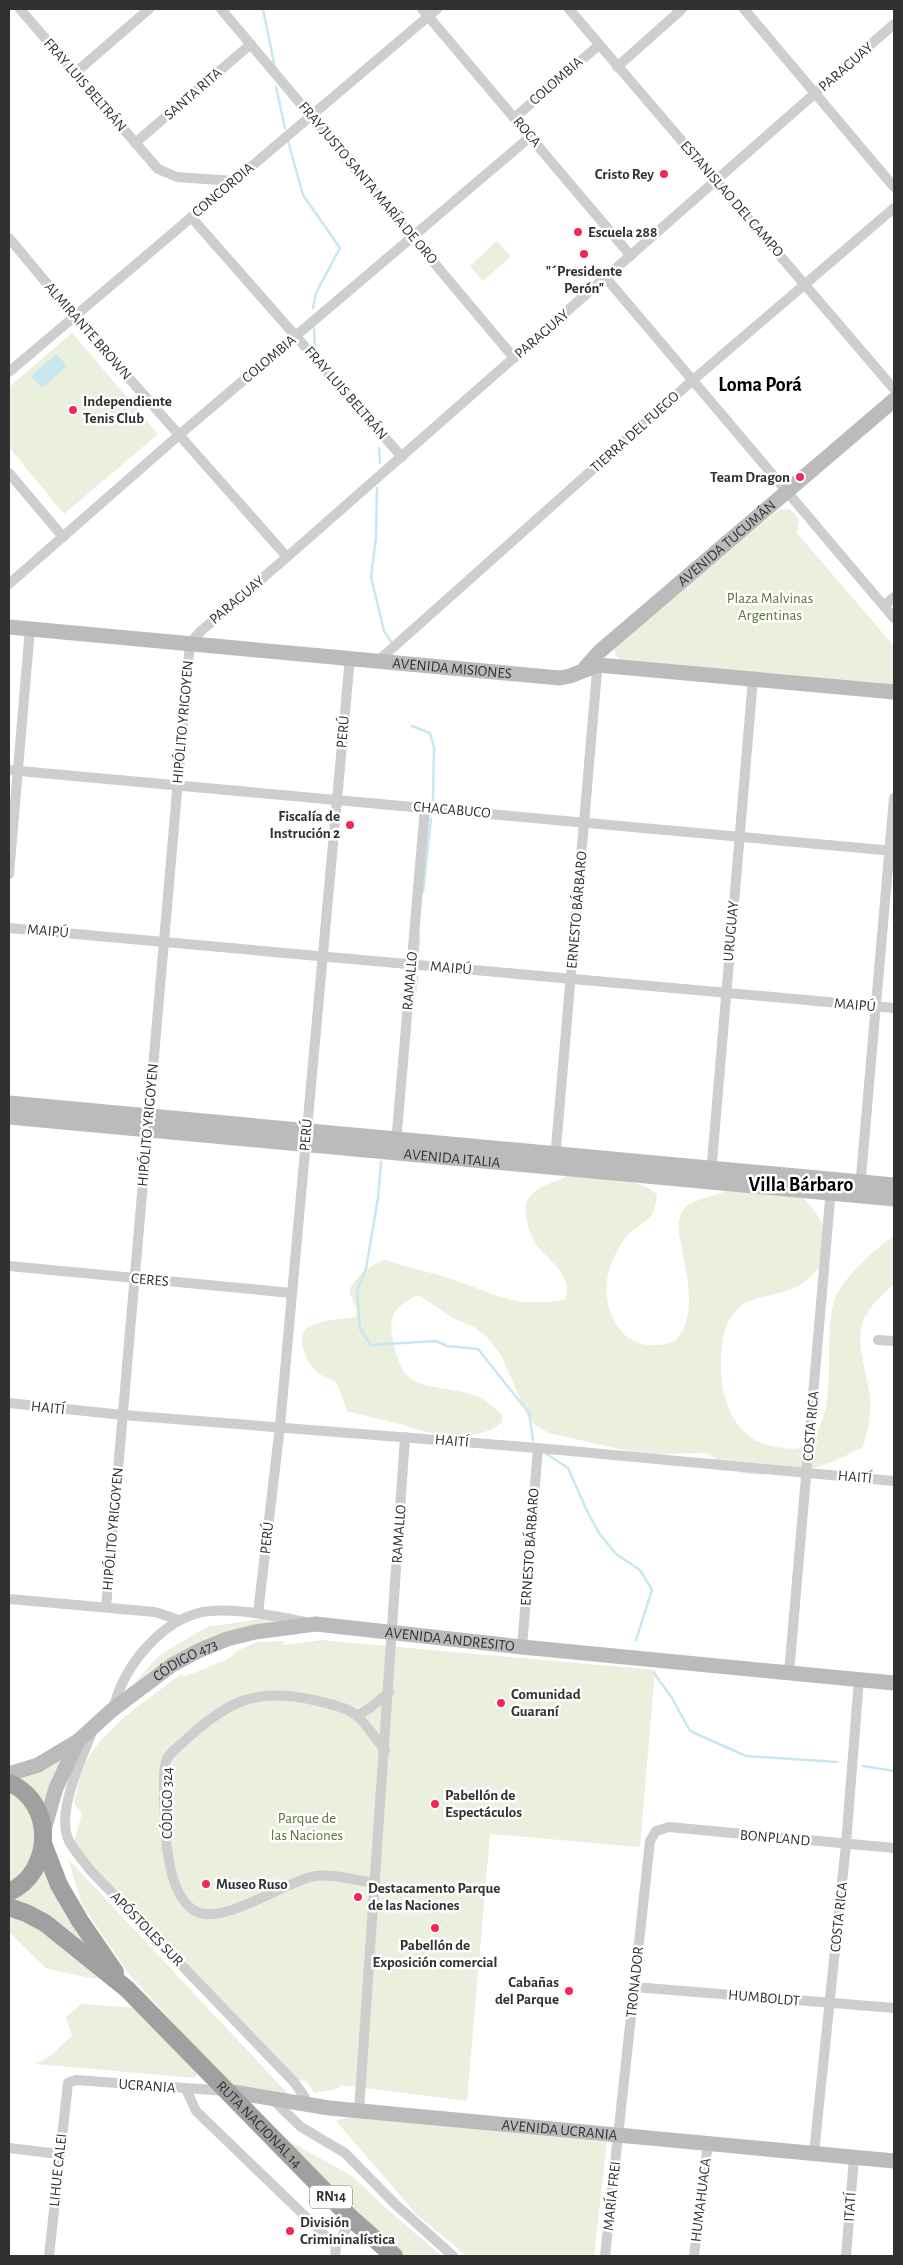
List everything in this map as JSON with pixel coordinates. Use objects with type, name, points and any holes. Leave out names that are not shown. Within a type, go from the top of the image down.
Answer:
[{"type":"highway","name":"RN14","points":[[9,1783],[27,1796],[38,1812],[44,1838]]},
{"type":"highway","points":[[9,1892],[30,1878],[39,1863],[44,1838]]},
{"type":"highway","name":"RUTA NACIONAL 14","points":[[44,1838],[59,1885],[80,1921],[127,1989]]},
{"type":"highway","name":"RUTA NACIONAL 14","points":[[9,1907],[45,1923],[127,1989],[352,2219],[392,2256]]},
{"type":"main road","name":"AVENIDA TUCUMÁN","points":[[594,662],[787,491],[894,400]]},
{"type":"main road","name":"AVENIDA MISIONES","points":[[9,627],[350,657],[560,678],[570,676],[594,662],[894,692]]},
{"type":"main road","name":"AVENIDA ITALIA","points":[[9,1103],[148,1124]]},
{"type":"main road","name":"AVENIDA ITALIA","points":[[9,1117],[148,1124],[832,1187],[860,1189],[894,1185]]},
{"type":"main road","name":"AVENIDA ITALIA","points":[[860,1189],[894,1199]]},
{"type":"main road","name":"AVENIDA ANDRESITO","points":[[316,1624],[894,1683]]},
{"type":"main road","name":"CÓDIGO 473","points":[[78,1741],[112,1710],[172,1665],[198,1651],[227,1639],[255,1632],[316,1624]]},
{"type":"main road","points":[[9,1774],[38,1765],[78,1741]]},
{"type":"main road","points":[[44,1838],[56,1788],[78,1741]]},
{"type":"main road","name":"AVENIDA UCRANIA","points":[[227,2091],[274,2100],[359,2111],[894,2161]]},
{"type":"street","name":"FRAY LUIS BELTRÁN","points":[[20,9],[158,169],[176,177],[234,181]]},
{"type":"street","points":[[75,73],[149,9]]},
{"type":"street","name":"FRAY JUSTO SANTA MARÍA DE ORO","points":[[221,9],[514,358]]},
{"type":"street","name":"CONCORDIA","points":[[9,372],[311,116],[425,13],[437,9]]},
{"type":"street","name":"ESTANISLAO DEL CAMPO","points":[[569,9],[894,389]]},
{"type":"street","points":[[617,67],[682,9]]},
{"type":"street","points":[[744,9],[894,187]]},
{"type":"street","name":"ROCA","points":[[425,13],[631,256]]},
{"type":"street","name":"PARAGUAY","points":[[190,643],[201,631],[402,457],[894,24]]},
{"type":"street","name":"SANTA RITA","points":[[135,144],[251,44]]},
{"type":"street","name":"COLOMBIA","points":[[514,118],[599,45]]},
{"type":"street","name":"COLOMBIA","points":[[9,584],[179,435],[530,137]]},
{"type":"street","name":"TIERRA DEL FUEGO","points":[[379,660],[693,380],[894,208]]},
{"type":"street","name":"FRAY LUIS BELTRÁN","points":[[191,217],[402,457]]},
{"type":"street","name":"ALMIRANTE BROWN","points":[[9,238],[74,316],[287,557]]},
{"type":"street","points":[[606,278],[894,618]]},
{"type":"street","points":[[9,473],[63,536]]},
{"type":"street","points":[[884,606],[894,597]]},
{"type":"street","points":[[9,874],[13,770],[30,629]]},
{"type":"street","name":"HIPÓLITO YRIGOYEN","points":[[106,1608],[190,643]]},
{"type":"street","name":"PERÚ","points":[[258,1613],[280,1426],[350,657]]},
{"type":"street","name":"ERNESTO BÁRBARO","points":[[554,1161],[584,822],[594,662]]},
{"type":"street","name":"URUGUAY","points":[[711,1176],[753,679]]},
{"type":"street","name":"CHACABUCO","points":[[13,770],[892,850]]},
{"type":"street","points":[[860,1189],[892,850],[894,798]]},
{"type":"street","name":"RAMALLO","points":[[396,1146],[425,808]]},
{"type":"street","name":"MAIPÚ","points":[[9,928],[894,1008]]},
{"type":"street","name":"COSTA RICA","points":[[790,1673],[832,1187]]},
{"type":"street","name":"CERES","points":[[9,1266],[292,1293]]},
{"type":"street","points":[[878,1340],[894,1341]]},
{"type":"street","name":"HAITÍ","points":[[9,1403],[123,1415],[538,1448],[894,1481]]},
{"type":"street","name":"RAMALLO","points":[[393,1632],[405,1437]]},
{"type":"street","name":"ERNESTO BÁRBARO","points":[[522,1646],[538,1448]]},
{"type":"street","points":[[9,1600],[155,1612],[179,1620]]},
{"type":"street","name":"AVENIDA ANDRESITO","points":[[179,1620],[197,1613],[258,1613],[316,1624]]},
{"type":"street","points":[[112,1710],[126,1676],[146,1648],[179,1620]]},
{"type":"street","points":[[359,2111],[393,1632]]},
{"type":"street","name":"COSTA RICA","points":[[814,2153],[846,1844],[859,1680]]},
{"type":"street","points":[[357,1716],[389,1692]]},
{"type":"street","name":"CÓDIGO 324","points":[[375,1883],[314,1876],[227,1911],[205,1914],[191,1909],[180,1894],[172,1876],[167,1850],[164,1790],[167,1757],[210,1718],[235,1703],[265,1695],[296,1696],[330,1704],[357,1716],[385,1750]]},
{"type":"street","name":"APÓSTOLES SUR","points":[[94,1726],[68,1798],[65,1823],[69,1841],[90,1870],[294,2082],[308,2105]]},
{"type":"street","name":"BONPLAND","points":[[656,1831],[669,1828],[894,1848]]},
{"type":"street","name":"TRONADOR","points":[[619,2135],[650,1841],[656,1831]]},
{"type":"street","name":"HUMBOLDT","points":[[634,1987],[894,2008]]},
{"type":"street","name":"UCRANIA","points":[[68,2083],[76,2080],[227,2091]]},
{"type":"street","name":"LIHUE CALEI","points":[[50,2256],[59,2154],[68,2083]]},
{"type":"street","points":[[186,2089],[196,2111],[335,2251],[352,2219]]},
{"type":"street","points":[[274,2100],[301,2126],[345,2153],[395,2204],[453,2256]]},
{"type":"street","name":"MARÍA FREI","points":[[605,2256],[619,2135]]},
{"type":"street","name":"HUMAHUACA","points":[[694,2256],[708,2143]]},
{"type":"street","points":[[9,2148],[59,2154]]},
{"type":"street","name":"ITATÍ","points":[[846,2256],[854,2157]]},
{"type":"green space","points":[[497,241],[511,256],[483,281],[470,266]]},
{"type":"green space","name":"Independiente Tenis Club","points":[[72,333],[158,434],[64,514],[9,447],[9,387]]},
{"type":"green space","name":"Plaza Malvinas Argentinas","points":[[780,509],[790,509],[799,520],[797,533],[894,646],[894,685],[622,661],[615,655],[615,645]]},
{"type":"green space","points":[[568,1176],[628,1181],[650,1189],[657,1195],[650,1217],[631,1232],[619,1248],[611,1264],[607,1281],[607,1297],[611,1313],[618,1326],[628,1337],[641,1344],[657,1345],[675,1341],[687,1319],[689,1307],[688,1282],[679,1225],[681,1214],[686,1207],[700,1199],[748,1184],[755,1184],[800,1195],[812,1207],[827,1235],[826,1255],[823,1263],[800,1285],[783,1292],[755,1299],[738,1308],[726,1326],[722,1347],[722,1384],[734,1419],[745,1432],[759,1442],[777,1447],[800,1448],[816,1434],[823,1417],[827,1398],[831,1313],[836,1296],[846,1280],[862,1263],[894,1236],[894,1284],[870,1309],[864,1319],[861,1330],[861,1352],[869,1387],[870,1404],[869,1422],[863,1447],[833,1462],[813,1468],[761,1475],[741,1473],[706,1453],[653,1454],[628,1451],[549,1433],[536,1426],[527,1415],[502,1357],[487,1337],[474,1327],[455,1319],[418,1295],[401,1306],[392,1320],[391,1327],[396,1355],[402,1368],[409,1377],[428,1386],[454,1390],[479,1397],[502,1415],[502,1422],[485,1432],[453,1436],[423,1431],[347,1411],[337,1383],[317,1372],[309,1362],[302,1341],[306,1330],[321,1322],[356,1317],[357,1310],[349,1291],[351,1286],[370,1267],[386,1260],[445,1277],[516,1301],[546,1302],[565,1300],[566,1282],[563,1275],[533,1239],[528,1227],[526,1207],[530,1196],[538,1189]]},
{"type":"green space","points":[[281,1616],[279,1620],[219,1636],[166,1660],[135,1682],[160,1655],[207,1627]]},
{"type":"green space","name":"Parque de las Naciones","points":[[321,1640],[655,1670],[640,1847],[490,1834],[467,2101],[342,2085],[337,2089],[314,2093],[307,2081],[295,2080],[73,1845],[82,1813],[74,1803],[84,1766],[99,1743],[132,1711],[181,1674],[184,1677],[228,1659],[239,1650],[257,1642],[283,1641],[285,1645]]},
{"type":"green space","points":[[62,1757],[45,1813],[10,1779]]},
{"type":"green space","points":[[9,1792],[25,1804],[30,1811],[36,1827],[36,1836],[27,1868],[21,1876],[9,1885]]},
{"type":"green space","points":[[47,1859],[102,1962],[9,1902]]},
{"type":"green space","points":[[68,1859],[292,2098],[228,2083],[129,1974],[82,1905]]},
{"type":"green space","points":[[9,1914],[42,1928],[98,1972],[97,1979],[47,1969],[9,1932]]},
{"type":"green space","points":[[81,2004],[136,2008],[198,2071],[195,2078],[36,2064],[50,2056],[72,2036],[66,2017]]},
{"type":"green space","points":[[349,2117],[607,2142],[594,2256],[467,2256],[417,2215],[336,2121]]},
{"type":"green space","points":[[278,2135],[352,2176],[389,2211],[442,2256],[404,2256]]},
{"type":"water","points":[[56,354],[67,366],[42,388],[31,376]]},
{"type":"waterway","points":[[263,9],[275,68]]},
{"type":"waterway","points":[[276,87],[285,128]]},
{"type":"waterway","points":[[288,141],[303,195],[340,248],[316,293],[313,308]]},
{"type":"waterway","points":[[314,328],[315,351]]},
{"type":"waterway","points":[[379,448],[380,463]]},
{"type":"waterway","points":[[377,488],[376,538],[371,577],[384,631],[393,644]]},
{"type":"waterway","points":[[412,726],[430,733],[434,747],[433,800]]},
{"type":"waterway","points":[[423,892],[431,818]]},
{"type":"waterway","points":[[418,954],[419,933]]},
{"type":"waterway","points":[[412,1012],[417,977]]},
{"type":"waterway","points":[[381,1162],[378,1198],[366,1269],[357,1291],[360,1329],[371,1345],[436,1341],[447,1346],[478,1349],[529,1413],[533,1440]]},
{"type":"waterway","points":[[545,1453],[568,1468],[599,1533],[616,1554],[640,1570],[652,1590],[636,1640]]},
{"type":"waterway","points":[[654,1673],[672,1698],[690,1731],[746,1756],[837,1762]]},
{"type":"waterway","points":[[863,1766],[894,1771]]},
{"type":"place","name":"Cristo Rey","points":[[664,174]]},
{"type":"place","name":"Escuela 288","points":[[578,232]]},
{"type":"place","name":"\"´Presidente Perón\"","points":[[584,254]]},
{"type":"place","name":"Independiente Tenis Club","points":[[73,410]]},
{"type":"place","name":"Team Dragon","points":[[800,477]]},
{"type":"place","name":"Fiscalía de Instrución 2","points":[[350,825]]},
{"type":"place","name":"Comunidad Guaraní","points":[[501,1703]]},
{"type":"place","name":"Pabellón de Espectáculos","points":[[435,1804]]},
{"type":"place","name":"Museo Ruso","points":[[206,1884]]},
{"type":"place","name":"Destacamento Parque de las Naciones","points":[[358,1897]]},
{"type":"place","name":"Pabellón de Exposición comercial","points":[[435,1928]]},
{"type":"place","name":"Cabañas del Parque","points":[[569,1991]]},
{"type":"place","name":"División Crimininalística","points":[[290,2231]]},
{"type":"district","name":"Loma Porá","points":[[760,385]]},
{"type":"district","name":"Villa Bárbaro","points":[[801,1185]]}]
